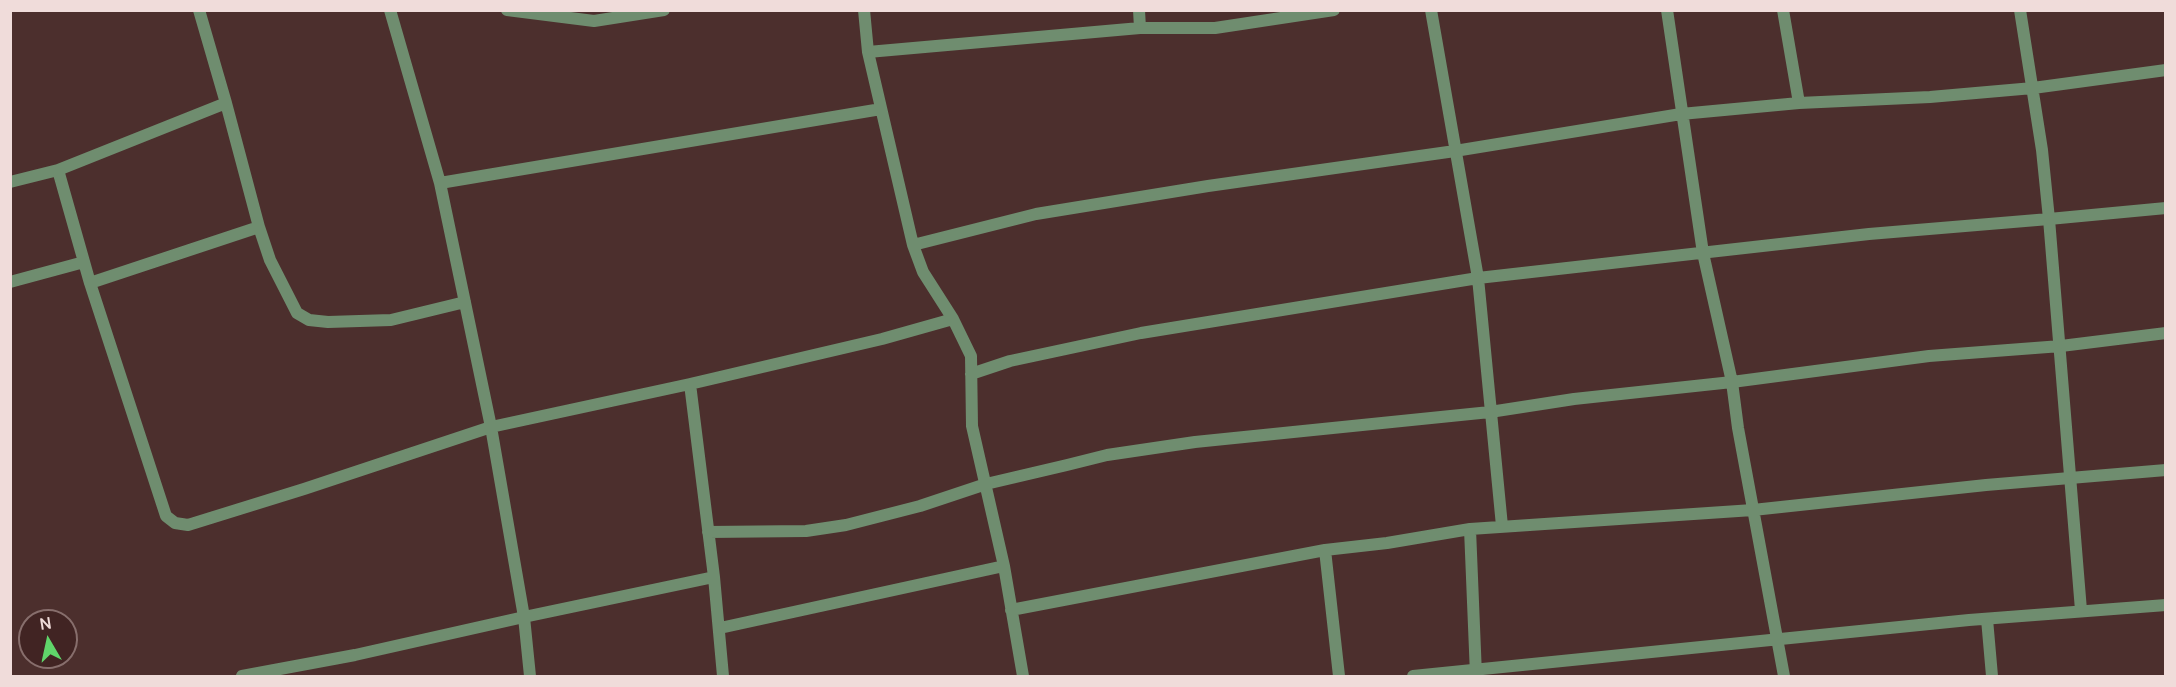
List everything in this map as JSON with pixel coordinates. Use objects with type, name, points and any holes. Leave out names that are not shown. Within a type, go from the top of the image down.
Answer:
[{"type":"street","points":[[199,10],[259,227],[270,260],[297,313],[309,320],[328,322],[391,320],[465,302]]},
{"type":"street","points":[[507,10],[594,21],[664,10]]},
{"type":"street","points":[[864,10],[868,52],[913,246],[923,272],[953,319],[970,356],[972,426],[1004,566],[1023,676]]},
{"type":"street","points":[[1139,10],[1140,28]]},
{"type":"street","points":[[868,52],[1140,28],[1215,28],[1334,10]]},
{"type":"street","points":[[1431,10],[1478,278],[1502,526]]},
{"type":"street","points":[[1667,10],[1703,253],[1732,382],[1784,676]]},
{"type":"street","points":[[1783,10],[1799,103]]},
{"type":"street","points":[[2020,10],[2033,88],[2049,219],[2081,610]]},
{"type":"street","points":[[392,11],[440,183],[492,428],[524,617],[530,676]]},
{"type":"street","points":[[913,246],[1036,214],[1208,186],[1455,151],[1682,114],[1799,103],[1930,97],[2033,88],[2166,70]]},
{"type":"street","points":[[10,182],[58,170],[226,103]]},
{"type":"street","points":[[440,183],[881,109]]},
{"type":"street","points":[[58,170],[90,283],[166,516],[175,523],[188,525],[492,428],[882,339],[953,319]]},
{"type":"street","points":[[971,374],[1010,361],[1141,333],[1478,278],[1869,234],[2166,208]]},
{"type":"street","points":[[90,283],[259,227]]},
{"type":"street","points":[[10,282],[84,262]]},
{"type":"street","points":[[708,532],[806,531],[846,525],[920,507],[986,484],[1107,455],[1195,442],[1490,412],[1574,399],[1732,382],[1929,356],[2061,346],[2166,333]]},
{"type":"street","points":[[690,384],[720,628],[723,676]]},
{"type":"street","points":[[1011,610],[1325,550],[1387,543],[1470,529],[1754,510],[2070,477],[2166,470]]},
{"type":"street","points":[[1470,529],[1476,673]]},
{"type":"street","points":[[1325,550],[1339,676]]},
{"type":"street","points":[[720,628],[1004,566]]},
{"type":"street","points":[[242,676],[356,655],[524,617],[714,578]]},
{"type":"street","points":[[1413,676],[1476,673],[2081,610],[2166,605]]},
{"type":"street","points":[[1987,619],[1992,676]]}]
